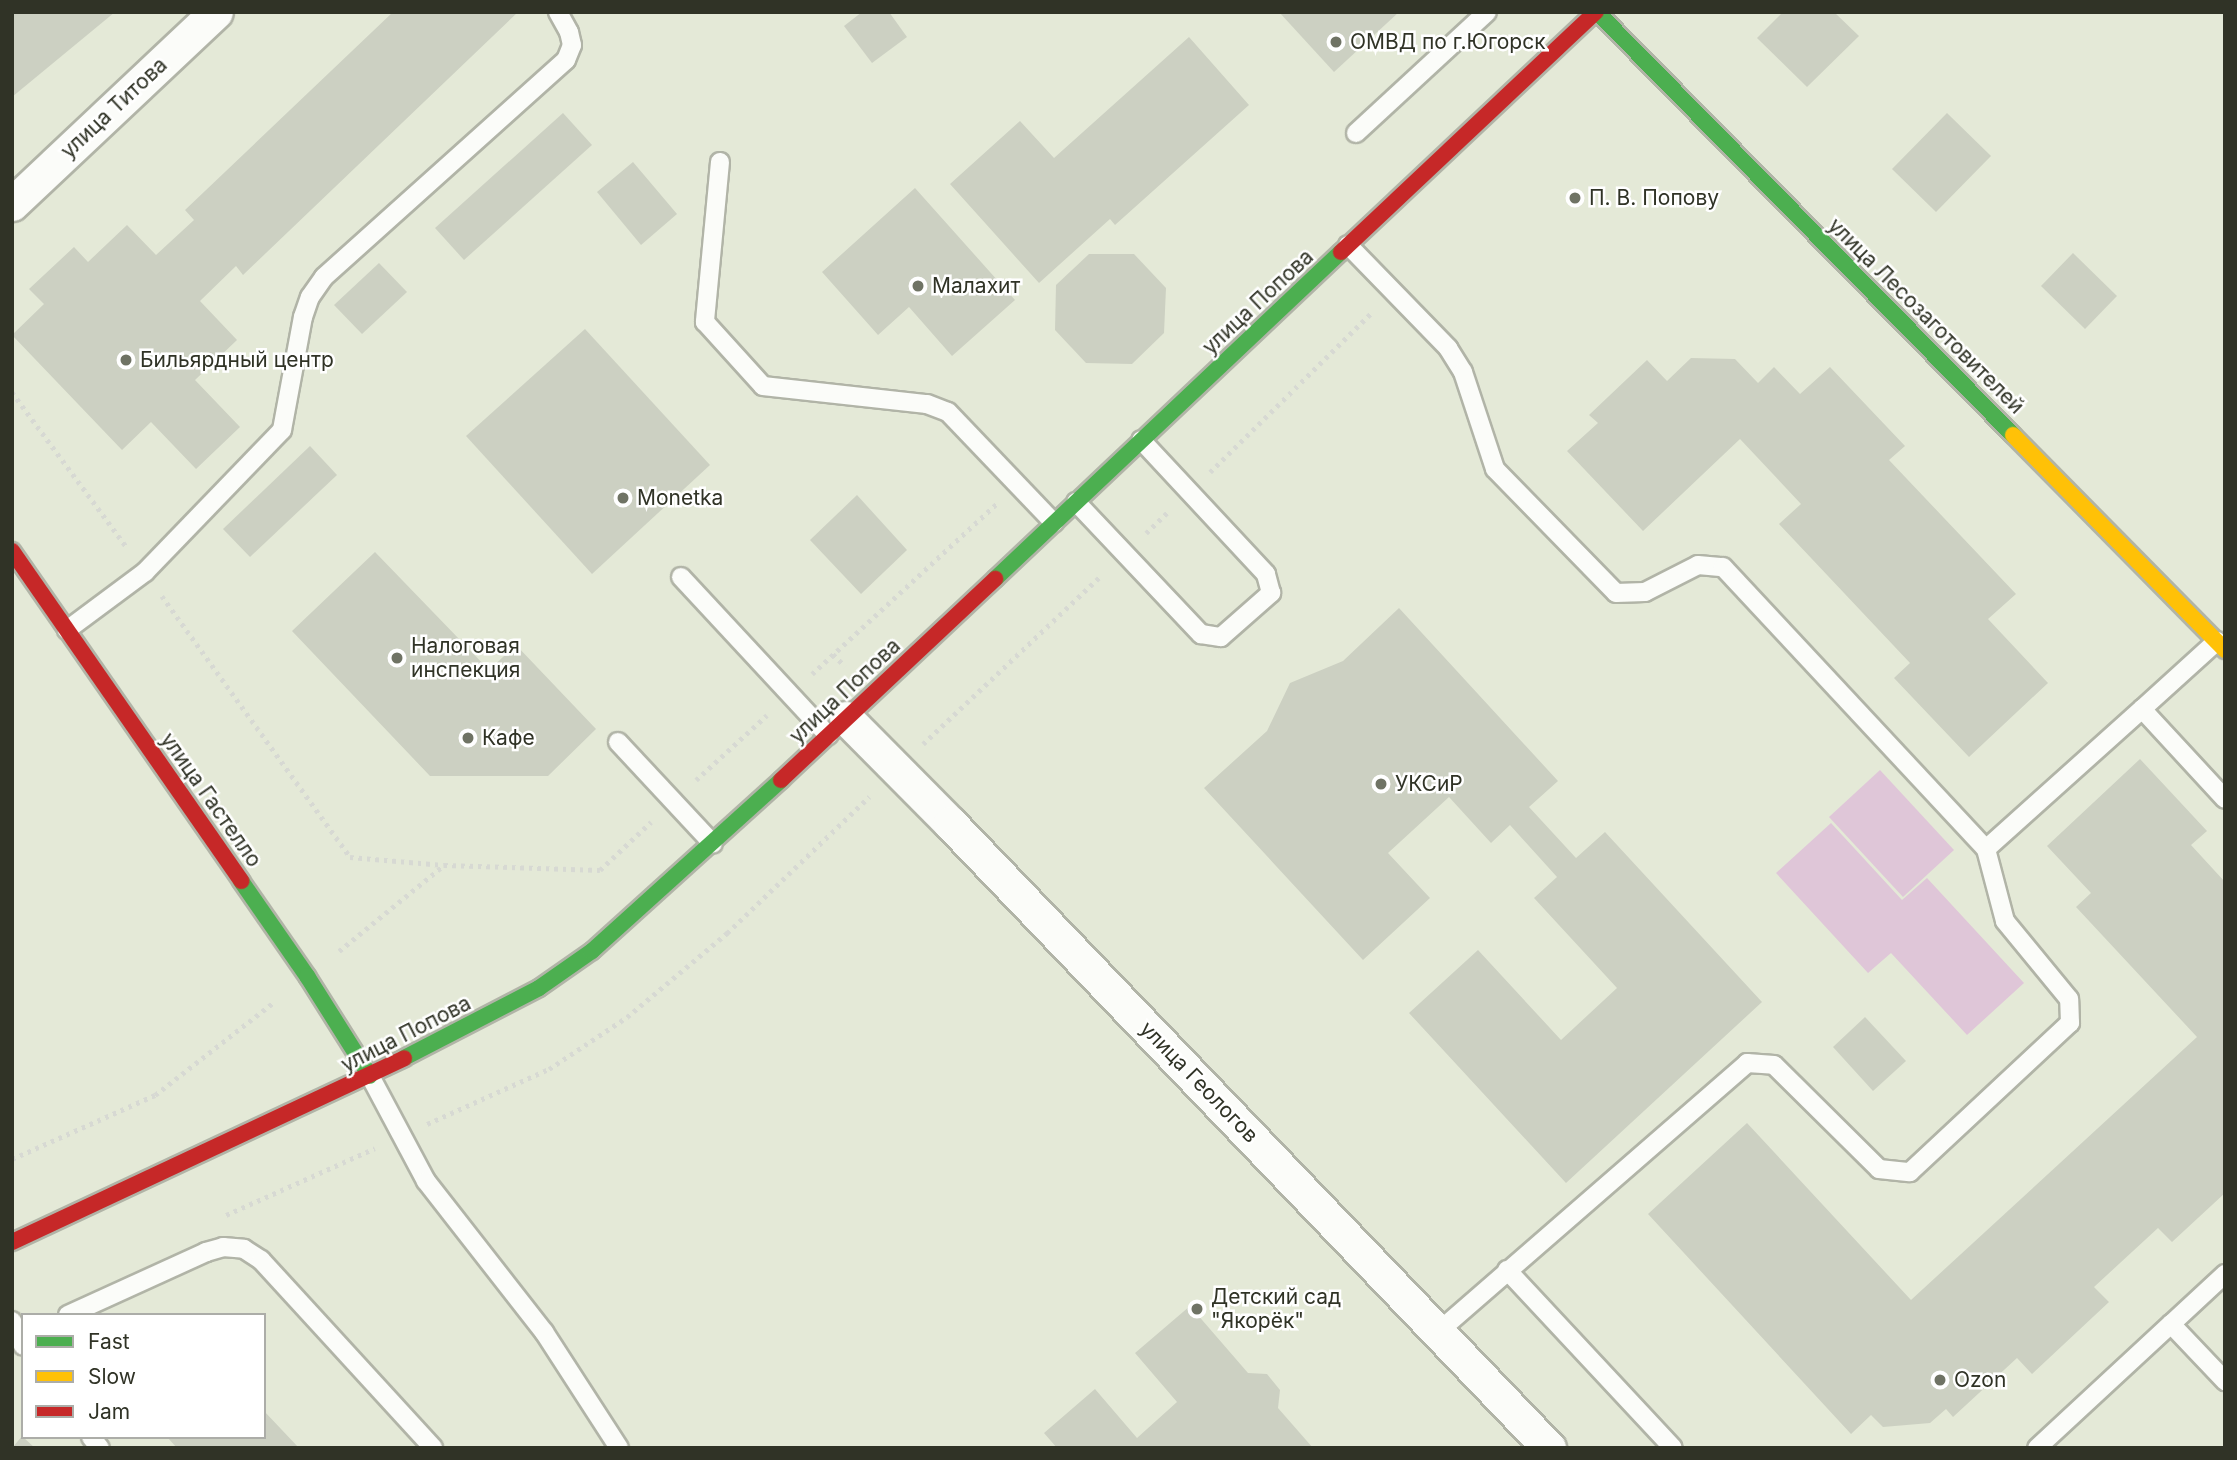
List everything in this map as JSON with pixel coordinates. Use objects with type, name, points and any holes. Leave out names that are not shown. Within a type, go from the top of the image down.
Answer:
[{"type":"main road","name":"улица Попова","points":[[12,1242],[370,1076],[539,988],[592,951],[713,844],[1597,12]]},
{"type":"main road","name":"улица Лесозаготовителей","points":[[1597,12],[2221,646]]},
{"type":"main road","name":"улица Гастелло","points":[[12,551],[307,976],[370,1076]]},
{"type":"street","name":"улица Титова","points":[[12,204],[216,12]]},
{"type":"street","name":"улица Геологов","points":[[837,727],[1438,1332],[1549,1448]]},
{"type":"lane","points":[[67,630],[145,572],[282,430],[303,317],[310,297],[324,277],[566,61],[572,45],[569,32],[558,12]]},
{"type":"lane","points":[[1356,133],[1488,12]]},
{"type":"lane","points":[[720,162],[705,322],[763,386],[927,404],[948,412],[1054,523]]},
{"type":"lane","points":[[1348,246],[1448,348],[1463,372],[1495,469],[1616,593],[1645,592],[1698,565],[1723,567],[1986,849],[2005,921],[2069,999],[2070,1023],[1910,1172],[1879,1170],[1774,1065],[1746,1063],[1438,1332]]},
{"type":"lane","points":[[1076,502],[1201,634],[1221,637],[1272,593],[1266,574],[1141,440]]},
{"type":"lane","points":[[681,577],[789,695],[837,727]]},
{"type":"lane","points":[[1986,849],[2142,709],[2221,646]]},
{"type":"lane","points":[[2142,709],[2225,799]]},
{"type":"lane","points":[[618,742],[713,844]]},
{"type":"lane","points":[[370,1076],[426,1181],[544,1332],[620,1448]]},
{"type":"lane","points":[[72,1313],[206,1252],[223,1247],[244,1249],[261,1260],[433,1448]]},
{"type":"lane","points":[[1507,1270],[1673,1448]]},
{"type":"lane","points":[[2037,1448],[2225,1273]]},
{"type":"lane","points":[[2171,1324],[2225,1381]]},
{"type":"path","points":[[12,392],[350,857],[444,865],[600,870],[997,502],[1021,489]]},
{"type":"path","points":[[402,1135],[549,1069],[596,1040],[727,933],[870,797]]},
{"type":"path","points":[[12,1159],[155,1095]]},
{"type":"shaded area","points":[[1880,770],[1954,850],[1903,897],[1829,817]]},
{"type":"shaded area","points":[[1831,823],[1902,900],[1927,878],[2024,983],[1967,1035],[1891,953],[1868,973],[1776,873]]},
{"type":"building","points":[[12,12],[115,12],[12,97]]},
{"type":"building","points":[[393,12],[518,12],[243,275],[236,266],[200,301],[237,340],[195,380],[240,427],[196,469],[151,422],[122,450],[12,335],[44,304],[29,289],[74,247],[88,262],[127,225],[156,255],[194,220],[185,210]]},
{"type":"building","points":[[862,12],[889,12],[907,37],[872,63],[844,26]]},
{"type":"building","name":"ОМВД по г.Югорск","points":[[1279,12],[1399,12],[1334,72]]},
{"type":"building","points":[[1783,12],[1834,12],[1859,36],[1807,87],[1757,38]]},
{"type":"building","points":[[1189,37],[1249,105],[1115,225],[1110,219],[1039,283],[950,184],[1020,121],[1054,158]]},
{"type":"building","points":[[563,113],[592,145],[464,260],[435,228]]},
{"type":"building","points":[[1947,113],[1991,156],[1936,212],[1892,169]]},
{"type":"building","points":[[633,162],[677,214],[641,245],[597,192]]},
{"type":"building","name":"Малахит","points":[[915,188],[1015,300],[952,356],[909,307],[878,335],[822,272]]},
{"type":"building","points":[[2073,253],[2117,296],[2085,329],[2041,286]]},
{"type":"building","points":[[1089,254],[1134,254],[1166,288],[1164,333],[1132,364],[1086,363],[1055,330],[1056,285]]},
{"type":"building","points":[[379,263],[407,292],[362,334],[334,305]]},
{"type":"building","points":[[585,329],[710,465],[592,574],[466,436]]},
{"type":"building","points":[[1691,358],[1735,359],[1758,383],[1774,367],[1800,394],[1830,367],[1905,446],[1889,460],[2016,594],[1988,619],[2048,683],[1969,757],[1894,678],[1910,663],[1779,524],[1801,504],[1740,439],[1643,531],[1567,451],[1598,423],[1589,415],[1647,360],[1667,381]]},
{"type":"building","points":[[310,446],[337,475],[250,557],[223,529]]},
{"type":"building","points":[[857,495],[907,550],[861,594],[810,540]]},
{"type":"building","name":"Налоговая инспекция","points":[[375,552],[489,670],[516,645],[596,729],[548,776],[430,776],[292,631]]},
{"type":"building","points":[[1399,608],[1558,781],[1529,807],[1576,858],[1605,832],[1762,1002],[1566,1183],[1409,1013],[1478,950],[1561,1040],[1617,988],[1534,898],[1557,877],[1510,825],[1491,843],[1449,797],[1388,853],[1430,898],[1363,960],[1204,788],[1267,731],[1290,683],[1343,661]]},
{"type":"building","points":[[2140,759],[2207,831],[2191,845],[2225,882],[2225,1193],[2172,1242],[2158,1228],[2094,1287],[2109,1302],[2032,1374],[2017,1358],[1953,1417],[1946,1409],[1930,1423],[1883,1427],[1871,1415],[1851,1434],[1648,1214],[1747,1123],[1911,1300],[2197,1037],[2076,907],[2091,893],[2047,846]]},
{"type":"building","points":[[1865,1017],[1906,1061],[1873,1091],[1833,1047]]},
{"type":"building","points":[[1190,1306],[1248,1373],[1267,1374],[1280,1390],[1278,1408],[1313,1448],[1057,1448],[1044,1433],[1095,1389],[1137,1438],[1177,1402],[1135,1353]]},
{"type":"building","points":[[266,1413],[299,1448],[177,1448],[169,1439],[266,1439]]},
{"type":"building","points":[[21,1437],[35,1448],[12,1448]]},
{"type":"traffic: fast","points":[[1597,12],[2013,435]]},
{"type":"traffic: fast","points":[[995,579],[1341,252]]},
{"type":"traffic: fast","points":[[404,1058],[539,988],[592,951],[781,780]]},
{"type":"traffic: fast","points":[[241,881],[307,976],[370,1076]]},
{"type":"traffic: slow","points":[[2013,435],[2225,650]]},
{"type":"traffic: jam","points":[[1341,252],[1596,12]]},
{"type":"traffic: jam","points":[[12,551],[241,881]]},
{"type":"traffic: jam","points":[[781,780],[995,579]]},
{"type":"traffic: jam","points":[[12,1242],[404,1058]]},
{"type":"place","name":"ОМВД по г.Югорск","points":[[1336,42]]},
{"type":"place","name":"П. В. Попову","points":[[1575,198]]},
{"type":"place","name":"Малахит","points":[[918,286]]},
{"type":"place","name":"Бильярдный центр","points":[[126,360]]},
{"type":"place","name":"Monetka","points":[[623,498]]},
{"type":"place","name":"Налоговая инспекция","points":[[397,658]]},
{"type":"place","name":"Кафе","points":[[468,738]]},
{"type":"place","name":"УКСиР","points":[[1381,784]]},
{"type":"place","name":"Детский сад \"Якорёк\"","points":[[1197,1309]]},
{"type":"place","name":"Ozon","points":[[1940,1380]]}]
